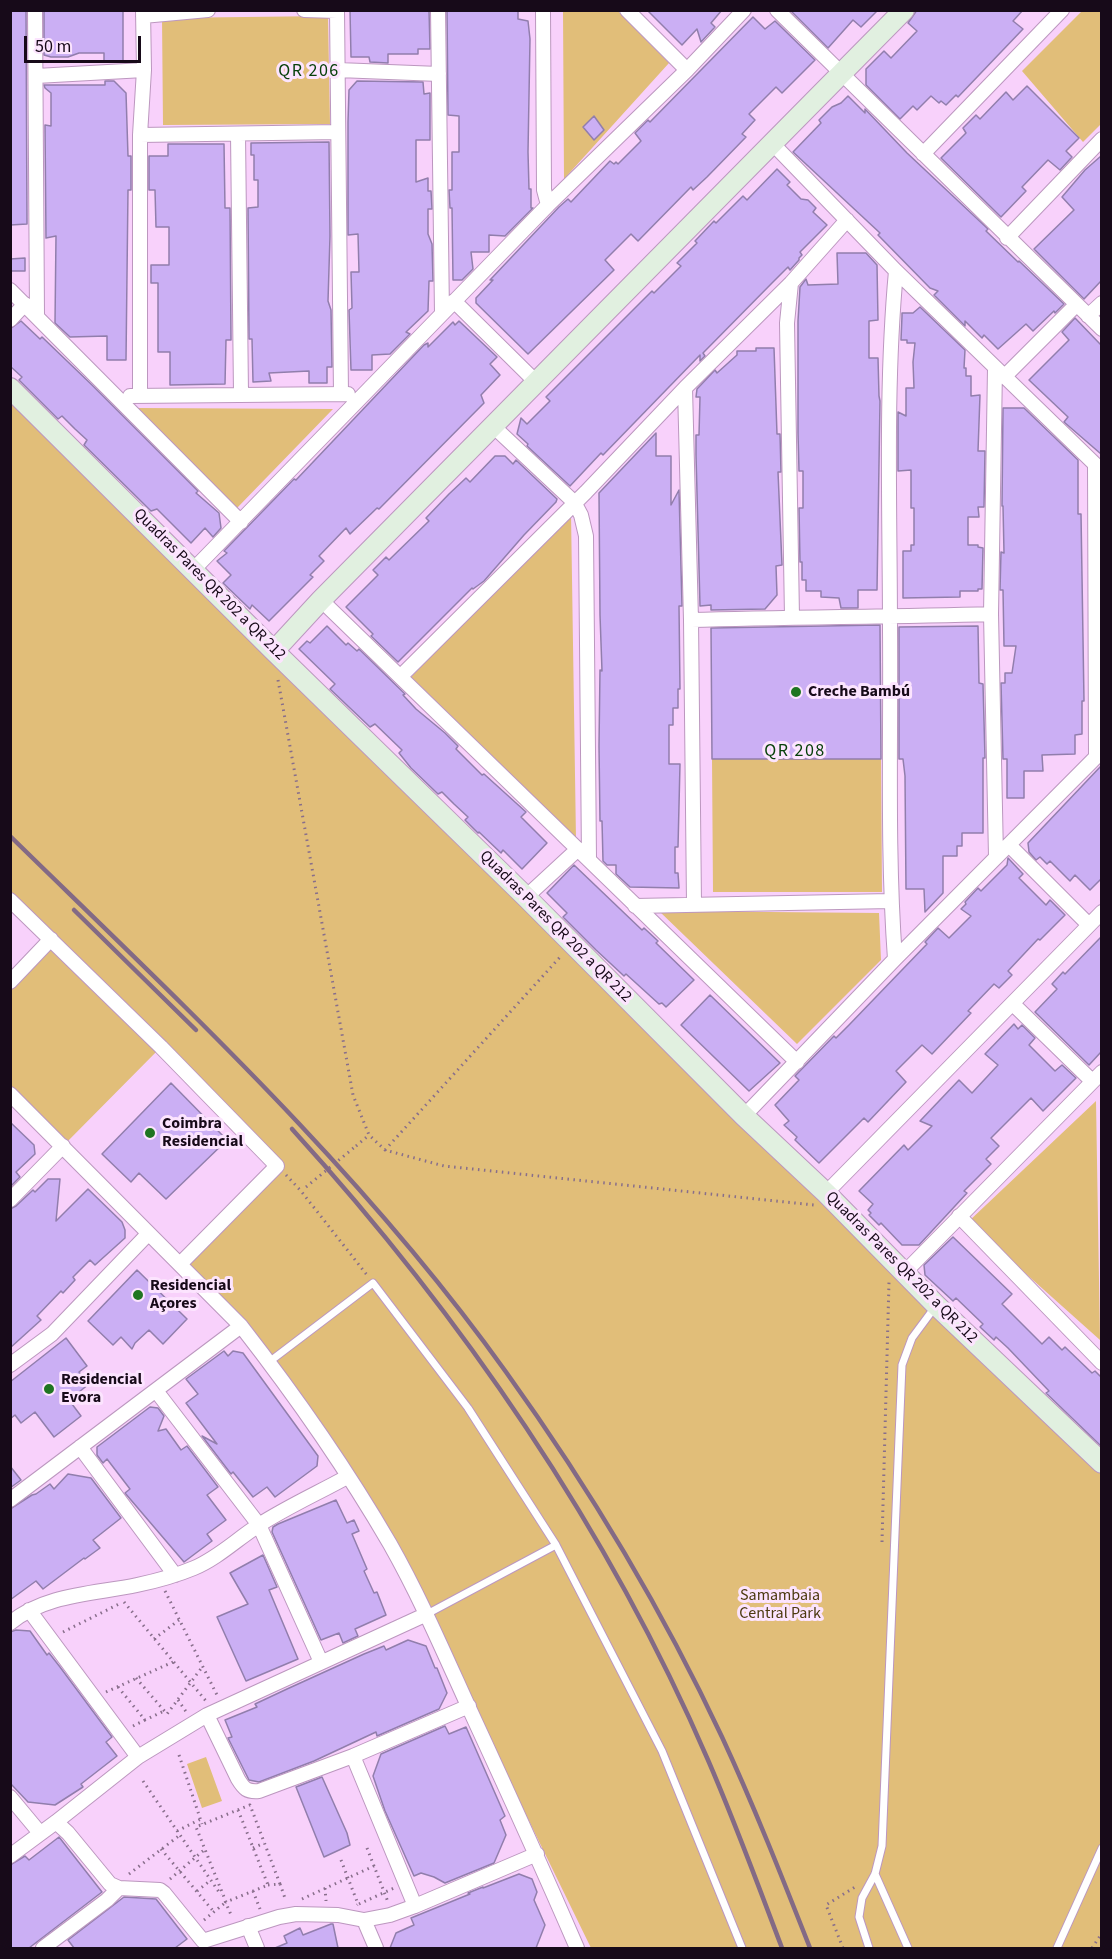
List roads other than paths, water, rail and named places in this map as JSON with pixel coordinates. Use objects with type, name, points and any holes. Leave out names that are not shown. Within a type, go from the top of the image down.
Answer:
[{"type":"street","points":[[35,10],[38,315]]},
{"type":"street","points":[[140,395],[140,135],[144,70],[143,13],[208,10]]},
{"type":"street","points":[[304,10],[337,11],[342,394]]},
{"type":"street","points":[[438,10],[442,314]]},
{"type":"street","points":[[543,10],[544,190],[548,205]]},
{"type":"street","points":[[627,10],[687,70]]},
{"type":"street","points":[[193,570],[548,205],[687,70],[744,10]]},
{"type":"street","points":[[777,10],[1101,329]]},
{"type":"street","points":[[274,651],[321,600],[904,10]]},
{"type":"street","points":[[923,154],[1062,10]]},
{"type":"street","points":[[36,76],[144,70]]},
{"type":"street","points":[[338,70],[439,74]]},
{"type":"street","points":[[140,135],[338,132]]},
{"type":"street","points":[[238,134],[241,394]]},
{"type":"street","points":[[1007,238],[1101,139]]},
{"type":"street","points":[[744,1116],[996,856],[1099,754],[1098,468],[896,271],[772,143]]},
{"type":"street","points":[[401,676],[791,283],[847,220]]},
{"type":"street","points":[[895,959],[891,901],[890,617],[891,357],[896,271]]},
{"type":"street","points":[[791,283],[787,323],[792,617]]},
{"type":"street","points":[[10,290],[38,315],[241,522]]},
{"type":"street","points":[[454,301],[536,382]]},
{"type":"street","points":[[1088,316],[1101,303]]},
{"type":"street","points":[[10,320],[25,304]]},
{"type":"street","points":[[996,856],[991,614],[1000,373],[1076,305]]},
{"type":"street","name":"Quadras Pares QR 202 a QR 212","points":[[10,388],[274,651],[573,943],[897,1275],[936,1305],[1101,1463]]},
{"type":"street","points":[[685,388],[691,620],[694,904]]},
{"type":"street","points":[[116,397],[366,393]]},
{"type":"street","points":[[493,426],[574,502],[581,515],[586,536],[589,859]]},
{"type":"street","points":[[321,600],[797,1062]]},
{"type":"street","points":[[691,620],[991,614]]},
{"type":"street","points":[[1009,845],[1089,925]]},
{"type":"street","points":[[526,897],[578,849]]},
{"type":"street","points":[[10,900],[161,1047],[277,1166],[181,1263]]},
{"type":"street","points":[[634,906],[891,901]]},
{"type":"street","points":[[819,1196],[1013,1004],[1101,912]]},
{"type":"street","points":[[10,982],[51,939]]},
{"type":"street","points":[[897,1275],[959,1216],[1096,1076],[1013,1004]]},
{"type":"street","points":[[10,1094],[242,1326],[347,1477],[390,1545],[426,1614],[537,1854],[576,1948]]},
{"type":"street","points":[[10,1200],[63,1146]]},
{"type":"street","points":[[959,1216],[1101,1363]]},
{"type":"street","points":[[10,1365],[52,1334],[148,1234]]},
{"type":"street","points":[[10,1500],[242,1326]]},
{"type":"street","points":[[157,1392],[259,1525],[321,1662]]},
{"type":"street","points":[[80,1447],[175,1575]]},
{"type":"street","points":[[10,1623],[29,1611],[52,1601],[136,1586],[196,1567],[218,1555],[259,1525],[347,1477]]},
{"type":"street","points":[[29,1611],[138,1757]]},
{"type":"street","points":[[10,1856],[138,1757],[208,1711],[426,1614]]},
{"type":"street","points":[[208,1711],[243,1788],[248,1791],[259,1791],[353,1756],[469,1706]]},
{"type":"street","points":[[353,1756],[415,1906]]},
{"type":"street","points":[[10,1797],[40,1833]]},
{"type":"street","points":[[56,1822],[68,1833],[110,1884],[122,1882],[160,1890],[200,1945],[248,1926],[296,1914],[338,1915],[364,1920],[390,1915],[537,1854]]},
{"type":"street","points":[[43,1948],[107,1900],[122,1882]]},
{"type":"street","points":[[364,1920],[376,1948]]},
{"type":"street","points":[[248,1926],[257,1948]]},
{"type":"lane","points":[[269,1362],[373,1283],[468,1408],[556,1545],[662,1751],[742,1948]]},
{"type":"lane","points":[[869,1948],[859,1917],[862,1898],[875,1874],[882,1846],[902,1365],[912,1338],[936,1305]]},
{"type":"lane","points":[[426,1614],[556,1545]]},
{"type":"lane","points":[[1057,1948],[1101,1848]]},
{"type":"lane","points":[[875,1874],[908,1948]]},
{"type":"railway","points":[[10,836],[206,1028],[333,1160],[451,1299],[506,1372],[595,1504],[649,1595],[699,1689],[768,1842],[810,1948]]},
{"type":"railway","points":[[74,910],[196,1030]]},
{"type":"railway","points":[[292,1129],[414,1273],[472,1349],[526,1427],[577,1507],[625,1590],[708,1760],[782,1948]]},
{"type":"place","name":"Creche Bambú","points":[[796,692]]},
{"type":"place","name":"Coimbra Residencial","points":[[150,1133]]},
{"type":"place","name":"Residencial Açores","points":[[138,1295]]},
{"type":"place","name":"Residencial Evora","points":[[49,1389]]},
{"type":"district","name":"QR 206","points":[[309,72]]},
{"type":"district","name":"QR 208","points":[[795,752]]},
{"type":"park label","name":"Samambaia Central Park","points":[[780,1605]]}]
